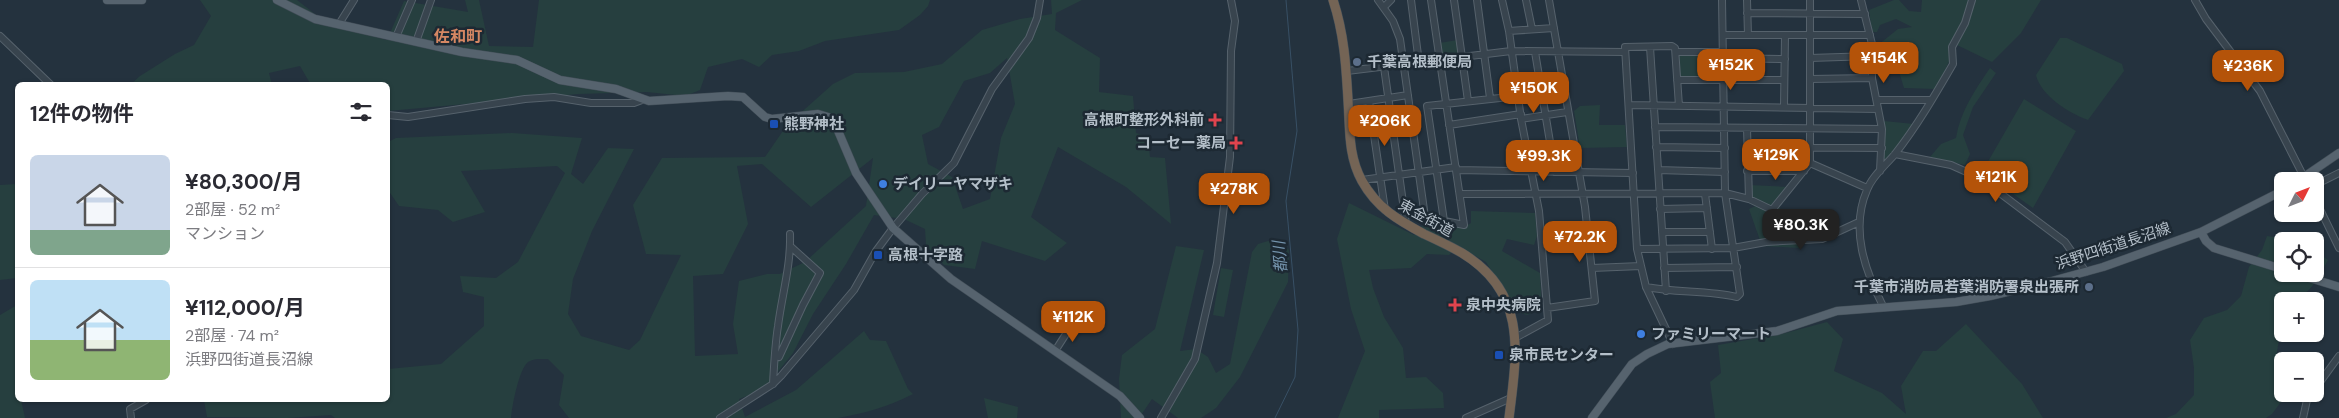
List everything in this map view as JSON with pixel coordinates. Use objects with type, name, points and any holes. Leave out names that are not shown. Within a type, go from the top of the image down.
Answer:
[{"type":"highway","name":"東金街道","points":[[1333,0],[1343,32],[1351,153],[1362,180],[1376,202],[1385,211],[1462,253],[1488,275],[1504,298],[1513,321],[1516,360],[1509,418]]},
{"type":"main road","points":[[107,0],[142,0]]},
{"type":"main road","points":[[277,0],[315,19],[462,52],[517,60],[560,80],[616,90],[642,100],[656,102],[735,96],[750,101],[760,113],[772,119],[818,114],[828,117],[836,126],[856,173],[893,228],[951,279],[1120,396],[1140,418]]},
{"type":"main road","points":[[2314,172],[2339,153]]},
{"type":"main road","name":"浜野四街道長沼線","points":[[1592,418],[1632,364],[1647,354],[1673,344],[1776,331],[1837,311],[1883,306],[1956,302],[1990,296],[2086,272],[2201,232],[2274,195]]},
{"type":"main road","points":[[2201,232],[2206,241],[2214,248],[2274,267]]},
{"type":"main road","points":[[2323,282],[2339,287]]},
{"type":"street","points":[[293,9],[294,0]]},
{"type":"street","points":[[339,24],[354,0]]},
{"type":"street","points":[[396,36],[412,0]]},
{"type":"street","points":[[416,42],[431,0]]},
{"type":"street","points":[[720,418],[772,384],[854,290],[876,251],[893,228],[922,194],[954,163],[992,89],[1028,38],[1037,18],[1040,0]]},
{"type":"street","points":[[1162,418],[1195,359],[1217,263],[1230,157],[1231,51],[1235,21],[1231,0]]},
{"type":"street","points":[[1378,0],[1398,31],[1425,217],[1464,225],[1431,0]]},
{"type":"street","points":[[1384,7],[1391,0]]},
{"type":"street","points":[[1412,0],[1419,63]]},
{"type":"street","points":[[1454,0],[1468,101]]},
{"type":"street","points":[[1476,0],[1490,98]]},
{"type":"street","points":[[1502,0],[1509,31],[1521,116],[1540,220],[1548,320],[1515,338]]},
{"type":"street","points":[[1526,0],[1532,30]]},
{"type":"street","points":[[1547,308],[1595,301],[1585,207],[1581,194],[1549,0]]},
{"type":"street","points":[[1646,287],[1666,291],[1720,293],[1737,297],[1740,294],[1725,193],[1722,0]]},
{"type":"street","points":[[1747,0],[1748,35]]},
{"type":"street","points":[[1460,194],[1725,193],[1749,199],[1772,210],[1810,163],[1810,0]]},
{"type":"street","points":[[1861,0],[1870,35],[1872,78],[1882,128],[1880,170]]},
{"type":"street","points":[[1883,306],[1869,279],[1861,244],[1859,222],[1867,188],[1895,154],[1932,100],[1953,64],[1952,47],[1965,23],[1972,0]]},
{"type":"street","points":[[2195,0],[2206,19],[2260,91],[2299,172]]},
{"type":"street","points":[[1748,13],[1864,14]]},
{"type":"street","points":[[1509,31],[1554,28]]},
{"type":"street","points":[[1723,35],[1870,35]]},
{"type":"street","points":[[1784,108],[1785,35]]},
{"type":"street","points":[[0,36],[48,82]]},
{"type":"street","points":[[1673,344],[1646,287],[1637,249],[1625,47],[1672,46],[1676,52],[1679,106]]},
{"type":"street","points":[[1650,47],[1666,291]]},
{"type":"street","points":[[1347,71],[1511,51],[1625,52]]},
{"type":"street","points":[[1535,52],[1555,172]]},
{"type":"street","points":[[1676,52],[1784,59]]},
{"type":"street","points":[[1810,58],[1872,56]]},
{"type":"street","points":[[1384,67],[1406,224]]},
{"type":"street","points":[[1810,79],[1872,78]]},
{"type":"street","points":[[1678,80],[1784,80]]},
{"type":"street","points":[[1349,104],[1408,95]]},
{"type":"street","points":[[1444,221],[1427,106],[1518,96]]},
{"type":"street","points":[[390,115],[408,117],[544,97],[591,103],[634,102],[642,100]]},
{"type":"street","points":[[1877,100],[1932,100]]},
{"type":"street","points":[[1369,101],[1385,211]]},
{"type":"street","points":[[1629,105],[1878,109]]},
{"type":"street","points":[[1449,125],[1567,112]]},
{"type":"street","points":[[1655,127],[1882,128]]},
{"type":"street","points":[[1747,128],[1749,199]]},
{"type":"street","points":[[1656,147],[1725,148]]},
{"type":"street","points":[[1747,148],[1882,148]]},
{"type":"street","points":[[1895,154],[1951,166],[1980,178],[2065,242],[2086,272]]},
{"type":"street","points":[[1810,163],[1867,188]]},
{"type":"street","points":[[1362,180],[1456,168],[1633,173]]},
{"type":"street","points":[[1658,170],[1725,172]]},
{"type":"street","points":[[1748,170],[1804,171]]},
{"type":"street","points":[[2324,180],[2339,173]]},
{"type":"street","points":[[1705,194],[1712,249]]},
{"type":"street","points":[[2268,199],[2274,197]]},
{"type":"street","points":[[1660,209],[1707,208]]},
{"type":"street","points":[[2324,217],[2339,248]]},
{"type":"street","points":[[1637,249],[1733,248],[1766,242],[1822,239],[1859,222]]},
{"type":"street","points":[[1662,232],[1710,232]]},
{"type":"street","points":[[772,384],[786,270],[790,261],[790,234]]},
{"type":"street","points":[[779,357],[803,304],[820,273],[790,246]]},
{"type":"street","points":[[1592,268],[1641,266]]},
{"type":"street","points":[[1664,268],[1737,267]]},
{"type":"street","points":[[1055,351],[1073,323]]},
{"type":"street","points":[[2324,377],[2339,356]]},
{"type":"street","points":[[1466,418],[1511,398]]},
{"type":"street","points":[[132,418],[130,409],[142,402]]},
{"type":"street","points":[[2303,418],[2307,402]]},
{"type":"green space","points":[[200,0],[297,0],[329,25],[387,40],[404,1],[468,12],[465,0],[479,0],[489,46],[533,47],[539,0],[930,0],[928,6],[920,15],[899,30],[825,41],[799,51],[772,55],[759,67],[742,59],[708,67],[700,90],[685,96],[647,92],[578,94],[390,111],[390,82],[309,82],[300,66],[269,73],[271,82],[133,82],[175,54],[194,45],[211,16]]},
{"type":"green space","points":[[1051,0],[1082,0],[1056,13],[1055,30],[1100,58],[1099,92],[1133,96],[1136,133],[1148,137],[1150,157],[1165,158],[1171,224],[1126,187],[1058,147],[1031,217],[1067,243],[1045,261],[982,241],[975,269],[944,265],[926,245],[925,229],[904,219],[874,215],[846,264],[813,314],[793,353],[763,390],[739,399],[745,417],[796,390],[864,331],[870,340],[886,341],[908,389],[913,394],[904,399],[876,409],[838,418],[569,418],[559,405],[564,375],[548,359],[540,359],[528,362],[522,372],[514,397],[511,418],[335,418],[331,415],[287,418],[207,417],[204,402],[390,402],[390,369],[441,364],[484,326],[484,297],[463,292],[460,276],[496,278],[518,262],[565,173],[557,166],[461,171],[485,212],[453,222],[438,210],[399,206],[390,193],[390,141],[396,138],[512,133],[582,138],[571,174],[583,184],[608,148],[634,149],[592,231],[573,279],[568,314],[581,336],[629,350],[640,340],[681,255],[646,254],[633,205],[662,158],[765,157],[787,125],[833,84],[855,73],[904,72],[942,64],[982,30],[1020,19],[1052,14]],"holes":[[[1007,58],[1015,104],[1001,138],[990,199],[963,209],[952,177],[928,164],[922,135],[939,127],[964,81],[990,73]],[[873,158],[866,206],[805,262],[780,274],[767,274],[739,281],[733,324],[738,354],[695,356],[693,276],[723,274],[748,224],[737,166],[762,164],[811,207]]]},
{"type":"green space","points":[[1894,0],[1899,0],[1909,11],[1921,12],[1922,0],[2041,0],[2021,33],[1992,62],[1957,45],[1936,89],[1904,88],[1896,62],[1878,60],[1878,45],[1898,29],[1912,27],[1896,19],[1880,25],[1877,32],[1872,32],[1869,10]]},
{"type":"green space","points":[[2060,38],[2067,38],[2122,64],[2124,71],[2088,120],[2073,113],[2050,97],[2039,83],[2036,75]]},
{"type":"green space","points":[[1458,40],[1460,57],[1441,59],[1439,43]]},
{"type":"green space","points":[[1681,54],[1721,54],[1722,77],[1719,79],[1681,79],[1678,76],[1679,56]]},
{"type":"green space","points":[[1990,68],[1996,73],[1973,107],[1963,135],[1970,154],[1965,165],[1930,157],[1941,144],[1956,138],[1965,110]]},
{"type":"green space","points":[[2024,99],[2076,131],[2033,208],[1982,172]]},
{"type":"green space","points":[[1600,105],[1599,125],[1625,125],[1627,147],[1580,148],[1574,111],[1580,106]]},
{"type":"green space","points":[[1884,121],[1914,124],[1886,162],[1884,161]]},
{"type":"green space","points":[[15,184],[15,278],[0,280],[0,185]]},
{"type":"green space","points":[[1750,185],[1789,187],[1774,205],[1804,222],[1799,248],[1762,246],[1749,209],[1760,204],[1752,199]]},
{"type":"green space","points":[[1349,203],[1414,235],[1423,225],[1420,217],[1463,228],[1471,223],[1471,211],[1535,213],[1537,236],[1534,245],[1507,239],[1502,251],[1540,273],[1542,309],[1527,315],[1518,312],[1486,262],[1458,246],[1449,255],[1427,254],[1411,268],[1369,270],[1373,288],[1384,317],[1403,348],[1406,378],[1426,377],[1443,393],[1444,408],[1379,410],[1379,418],[1338,418],[1365,351],[1351,309],[1337,239]]},
{"type":"green space","points":[[2267,236],[2274,237],[2274,282],[2315,282],[2306,292],[2274,292],[2274,342],[2279,342],[2277,352],[2274,352],[2274,402],[2281,402],[2272,414],[2266,418],[2166,418],[2176,414],[2194,395],[2194,368],[2190,340],[2204,318],[2227,310],[2241,296],[2249,267],[2262,250]]},
{"type":"green space","points":[[1268,241],[1283,244],[1289,250],[1288,282],[1240,377],[1216,408],[1201,418],[1178,418],[1152,399],[1139,418],[1121,418],[1119,379],[1122,355],[1155,329],[1176,246],[1204,250],[1180,351],[1196,349],[1208,357],[1216,373],[1230,364],[1252,252],[1258,244]]},
{"type":"green space","points":[[2324,257],[2328,260],[2324,267]]},
{"type":"green space","points":[[1221,268],[1233,270],[1224,317],[1213,315]]},
{"type":"green space","points":[[15,306],[15,402],[21,402],[25,418],[0,418],[0,315]]},
{"type":"green space","points":[[1827,322],[1843,339],[1834,371],[1882,393],[1906,414],[1901,386],[1923,351],[1936,351],[1966,324],[2022,384],[2043,418],[1715,418],[1710,382],[1721,373],[1718,345],[1782,334]]},
{"type":"green space","points":[[984,398],[1018,407],[1017,418],[988,418]]},
{"type":"waterway","name":"都川","points":[[1275,418],[1295,377],[1298,330],[1286,201],[1297,131],[1286,0]]},
{"type":"place","name":"千葉高根郵便局","points":[[1357,62]]},
{"type":"place","name":"高根町整形外科前","points":[[1215,120]]},
{"type":"place","name":"熊野神社","points":[[774,124]]},
{"type":"place","name":"コーセー薬局","points":[[1236,143]]},
{"type":"place","name":"デイリーヤマザキ","points":[[883,184]]},
{"type":"place","name":"高根十字路","points":[[878,255]]},
{"type":"place","name":"千葉市消防局若葉消防署泉出張所","points":[[2089,287]]},
{"type":"place","name":"泉中央病院","points":[[1455,305]]},
{"type":"place","name":"ファミリーマート","points":[[1641,334]]},
{"type":"place","name":"泉市民センター","points":[[1499,355]]},
{"type":"district","name":"佐和町","points":[[458,36]]}]
